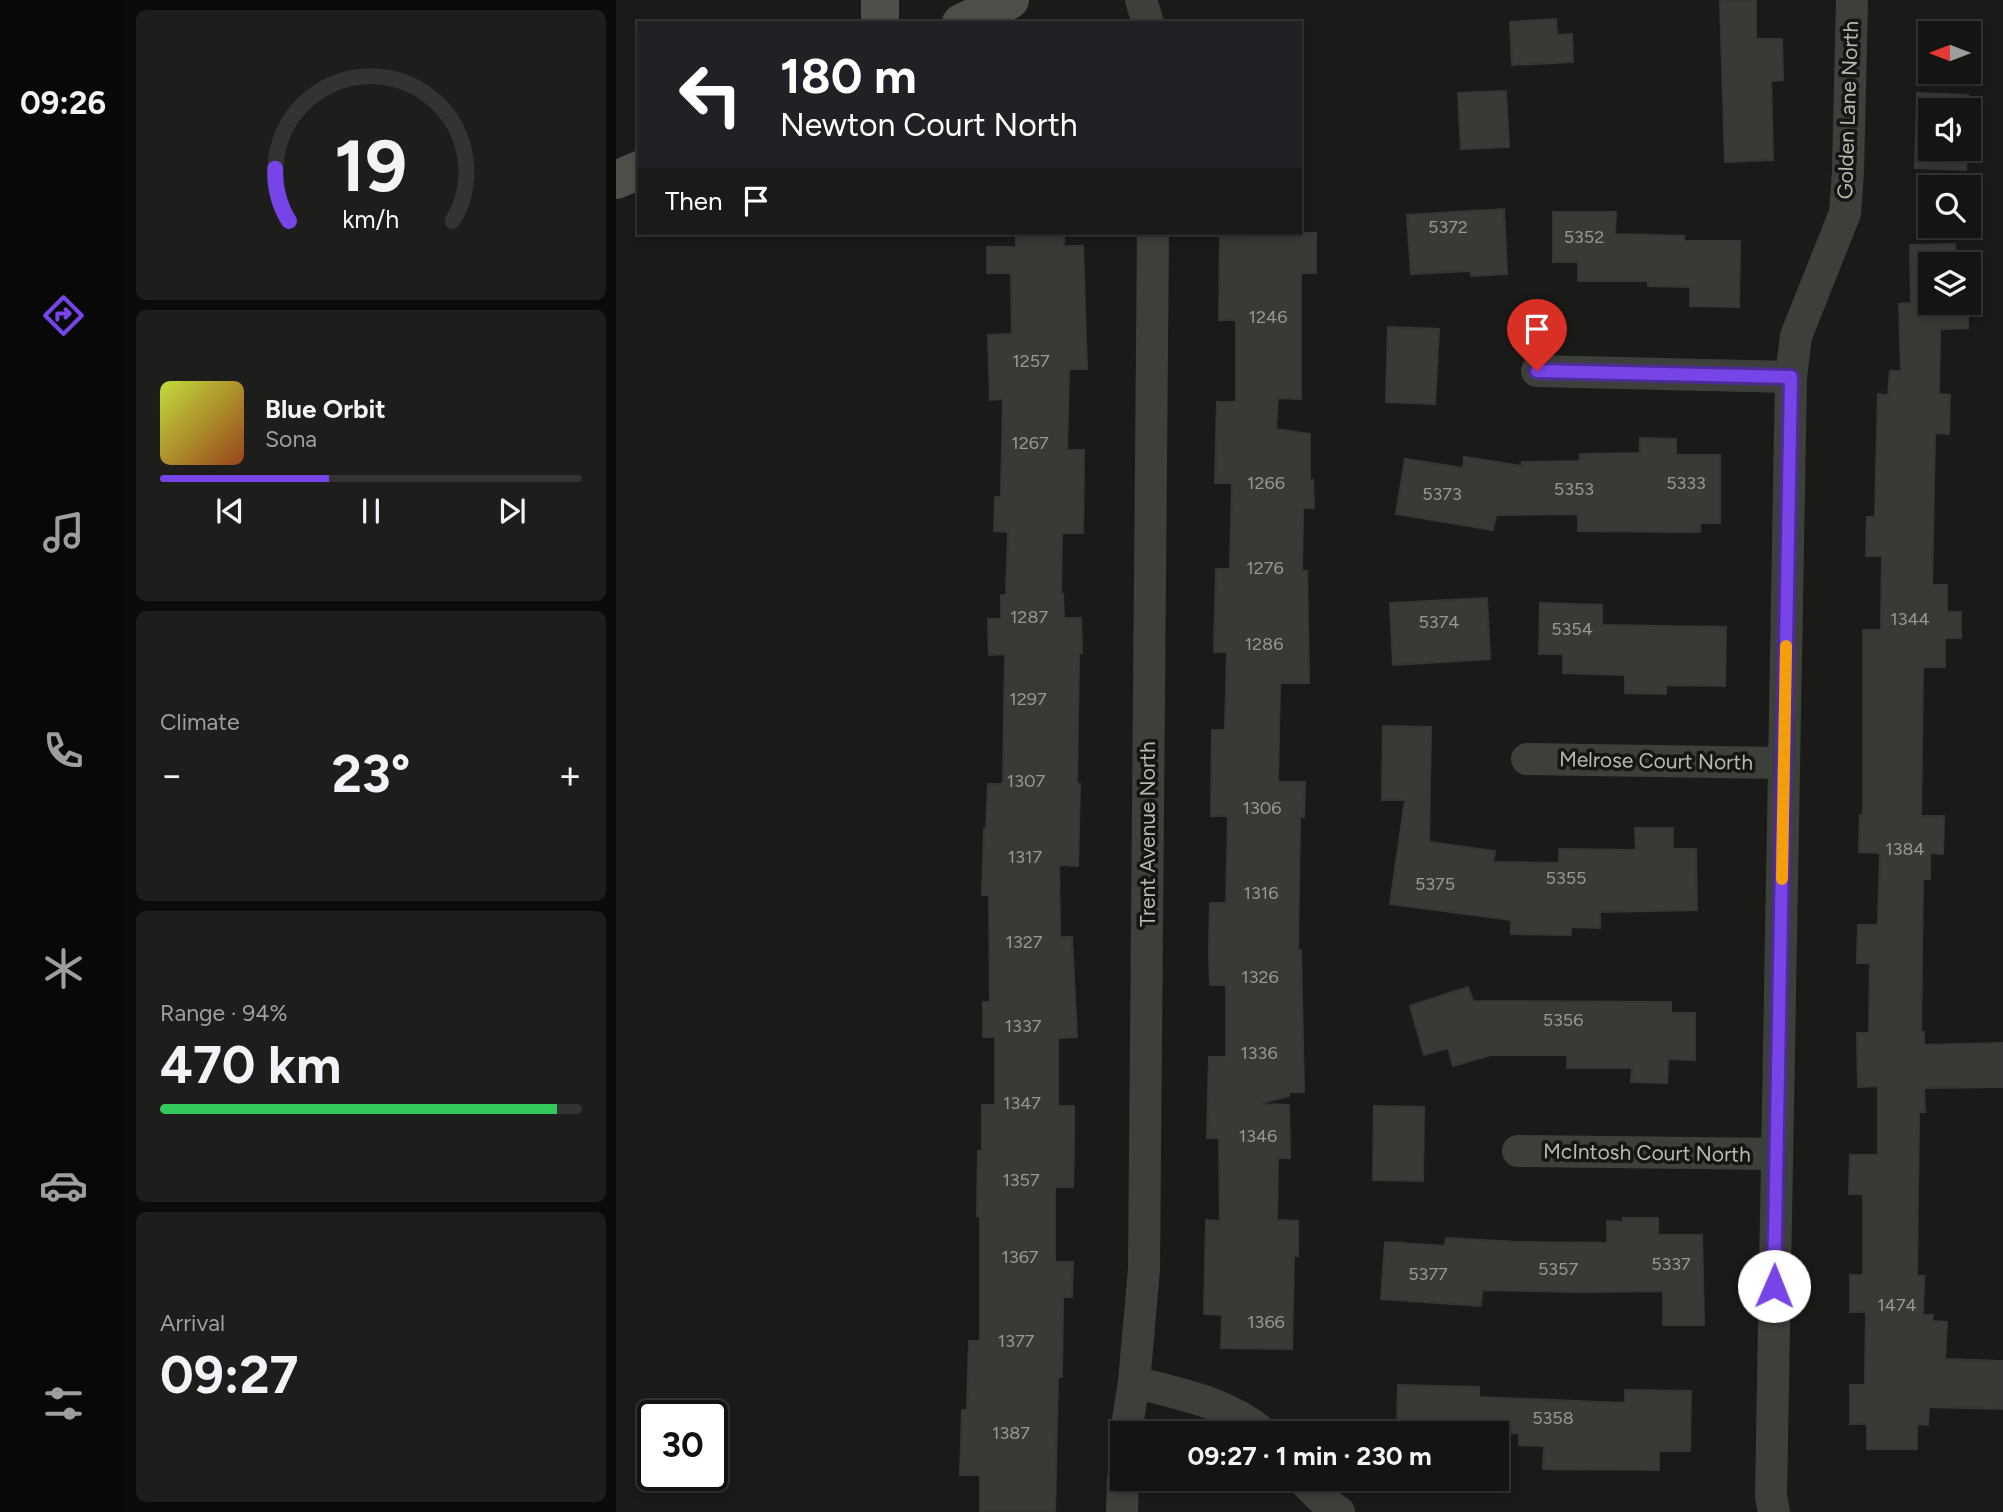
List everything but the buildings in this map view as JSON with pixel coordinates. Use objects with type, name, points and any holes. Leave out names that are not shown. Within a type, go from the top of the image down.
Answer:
[{"type":"street","points":[[880,0],[880,21]]},
{"type":"street","points":[[965,21],[1010,0]]},
{"type":"street","points":[[1141,0],[1147,21]]},
{"type":"street","name":"Golden Lane North","points":[[1774,1512],[1771,1496],[1776,1154],[1791,377],[1796,336],[1845,213],[1852,0]]},
{"type":"street","points":[[616,180],[637,171]]},
{"type":"street","name":"Trent Avenue North","points":[[1128,1421],[1144,1269],[1153,235]]},
{"type":"street","points":[[1537,371],[1791,377]]},
{"type":"street","name":"Melrose Court North","points":[[1527,759],[1784,763]]},
{"type":"street","name":"McIntosh Court North","points":[[1517,1151],[1776,1154]]},
{"type":"street","points":[[1134,1382],[1223,1407],[1247,1421]]},
{"type":"street","points":[[1122,1512],[1123,1491]]},
{"type":"street","points":[[1314,1491],[1339,1512]]},
{"type":"slow traffic","points":[[1782,879],[1786,646]]},
{"type":"route","points":[[1537,371],[1791,377],[1774,1286]]}]
